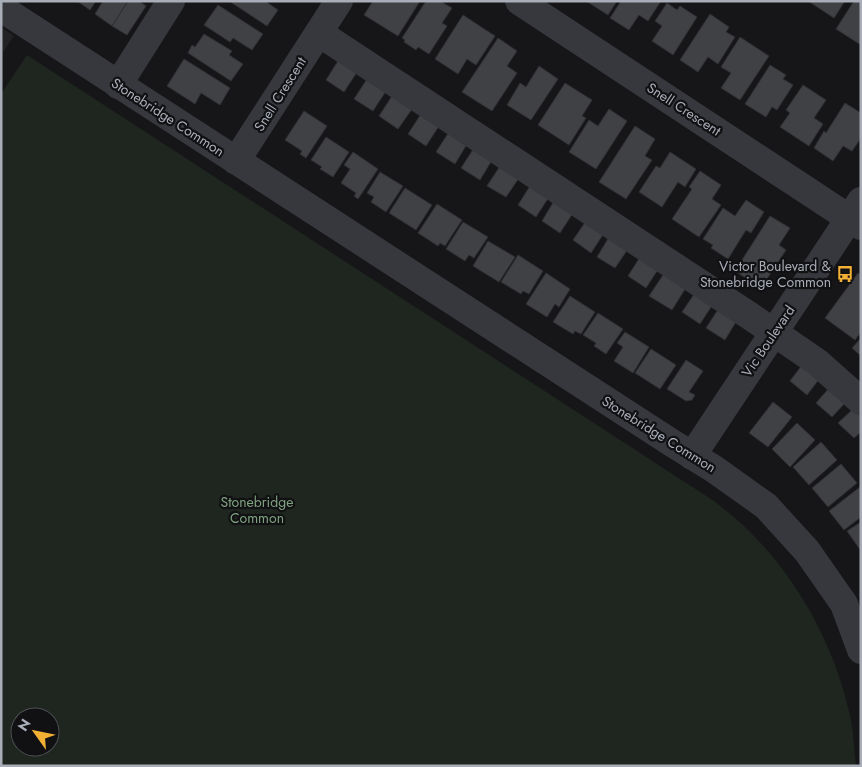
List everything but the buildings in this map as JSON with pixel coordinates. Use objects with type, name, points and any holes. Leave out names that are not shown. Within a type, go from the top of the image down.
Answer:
[{"type":"street","points":[[118,84],[171,1]]},
{"type":"street","name":"Snell Crescent","points":[[236,161],[339,1]]},
{"type":"street","name":"Snell Crescent","points":[[519,1],[857,215]]},
{"type":"street","name":"Stonebridge Common","points":[[1,8],[714,469],[766,506],[807,551],[844,604],[861,650]]},
{"type":"street","points":[[319,33],[773,332],[817,362],[861,401]]},
{"type":"street","name":"Vic Boulevard","points":[[692,456],[773,332],[857,215]]},
{"type":"shaded area","points":[[1,27],[14,36],[1,55]]},
{"type":"green space","name":"Stonebridge Common","points":[[27,55],[714,501],[742,524],[783,569],[813,616],[825,641],[844,693],[852,726],[856,766],[1,766],[1,94]]},
{"type":"place","name":"Victor Boulevard & Stonebridge Common","points":[[845,274]]}]
